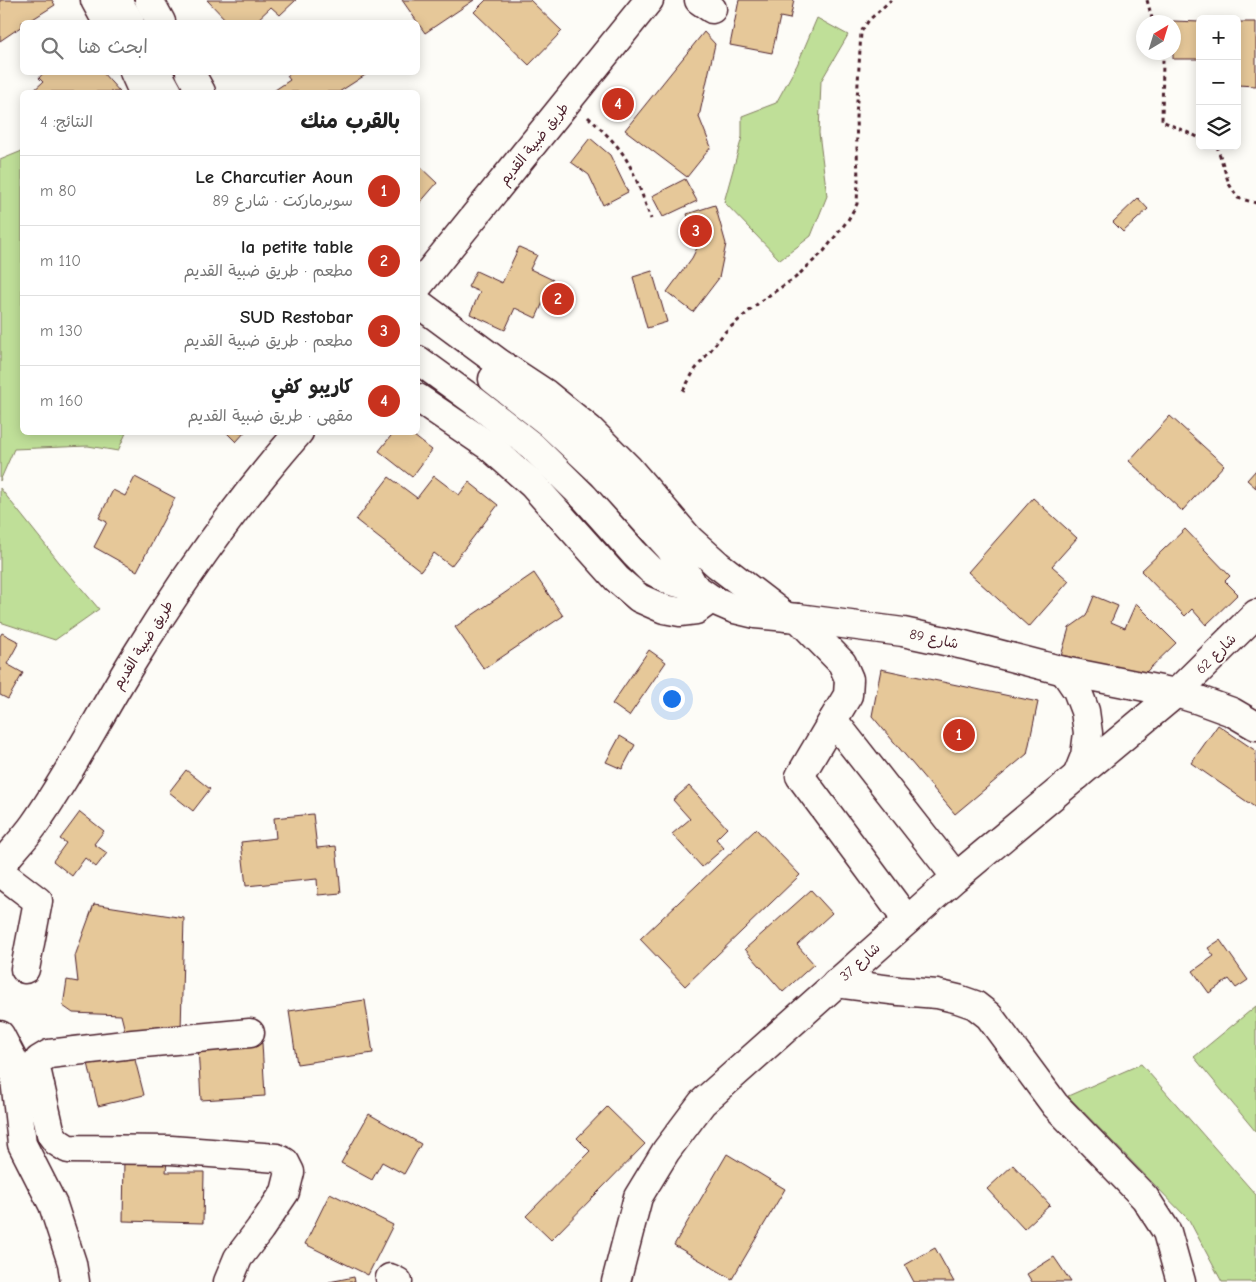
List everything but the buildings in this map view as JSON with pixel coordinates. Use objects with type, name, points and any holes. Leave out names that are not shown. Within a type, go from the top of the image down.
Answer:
[{"type":"street","points":[[95,0],[106,20]]},
{"type":"street","points":[[117,0],[129,20]]},
{"type":"street","points":[[149,0],[160,20]]},
{"type":"street","points":[[169,0],[180,20]]},
{"type":"street","name":"طريق ضبية القديم","points":[[420,284],[649,0]]},
{"type":"street","points":[[135,75],[142,90]]},
{"type":"street","points":[[159,75],[167,90]]},
{"type":"street","points":[[192,75],[200,90]]},
{"type":"street","points":[[208,75],[217,90]]},
{"type":"street","points":[[420,304],[499,363],[546,394],[589,430],[629,469],[690,540],[718,565],[792,618],[842,663],[849,679],[848,695],[800,776],[907,920]]},
{"type":"street","points":[[420,324],[490,376],[548,423],[603,474],[669,547],[702,593],[696,610],[680,612],[664,609],[639,598],[617,579],[532,484],[490,448],[420,399]]},
{"type":"street","name":"شارع 89","points":[[420,361],[532,446],[585,498],[634,554],[650,570],[664,578],[734,608],[755,614],[903,632],[1064,671],[1176,693],[1232,712],[1256,726]]},
{"type":"street","name":"طريق ضبية القديم","points":[[0,866],[33,826],[53,796],[134,659],[182,584],[221,529],[296,435]]},
{"type":"street","name":"شارع 62","points":[[1176,693],[1256,614]]},
{"type":"street","points":[[1064,671],[1077,690],[1085,711],[1088,733],[1085,756],[1077,776]]},
{"type":"street","name":"شارع 37","points":[[616,1282],[638,1197],[672,1143],[702,1103],[956,877],[1176,693]]},
{"type":"street","points":[[832,720],[956,877]]},
{"type":"street","points":[[0,872],[38,901],[25,969]]},
{"type":"street","points":[[836,983],[937,994],[975,1005],[989,1016],[1055,1105],[1145,1198],[1167,1232],[1181,1282]]},
{"type":"street","points":[[228,1282],[238,1258],[285,1192],[290,1172],[285,1162],[278,1158],[171,1150],[68,1148],[57,1142],[51,1134],[36,1068],[39,1060],[49,1054],[132,1044],[250,1034]]},
{"type":"street","points":[[0,1035],[13,1060],[22,1144],[52,1205],[72,1264],[75,1282]]},
{"type":"path","points":[[683,391],[694,371],[725,332],[762,300],[795,278],[824,251],[848,220],[857,204],[856,117],[861,32],[869,20],[891,0]]},
{"type":"path","points":[[1147,0],[1151,15]]},
{"type":"path","points":[[1163,60],[1162,121],[1196,136]]},
{"type":"path","points":[[568,100],[600,128],[623,154],[651,220]]},
{"type":"path","points":[[1217,150],[1229,184],[1238,198],[1256,203]]},
{"type":"green space","points":[[817,18],[848,35],[821,81],[819,133],[827,196],[811,236],[780,260],[724,202],[742,137],[742,116],[776,103],[797,65]]},
{"type":"green space","points":[[20,152],[20,435],[125,435],[118,451],[88,446],[14,449],[0,481],[0,160]]},
{"type":"green space","points":[[0,488],[99,609],[55,640],[0,622]]},
{"type":"green space","points":[[1256,1006],[1256,1132],[1194,1057]]},
{"type":"green space","points":[[1141,1064],[1256,1195],[1256,1282],[1222,1282],[1189,1220],[1068,1096]]},
{"type":"place","name":"كاريبو كفي","points":[[618,104]]},
{"type":"place","name":"SUD Restobar","points":[[696,231]]},
{"type":"place","name":"la petite table","points":[[558,299]]},
{"type":"place","name":"Le Charcutier Aoun","points":[[959,735]]}]
